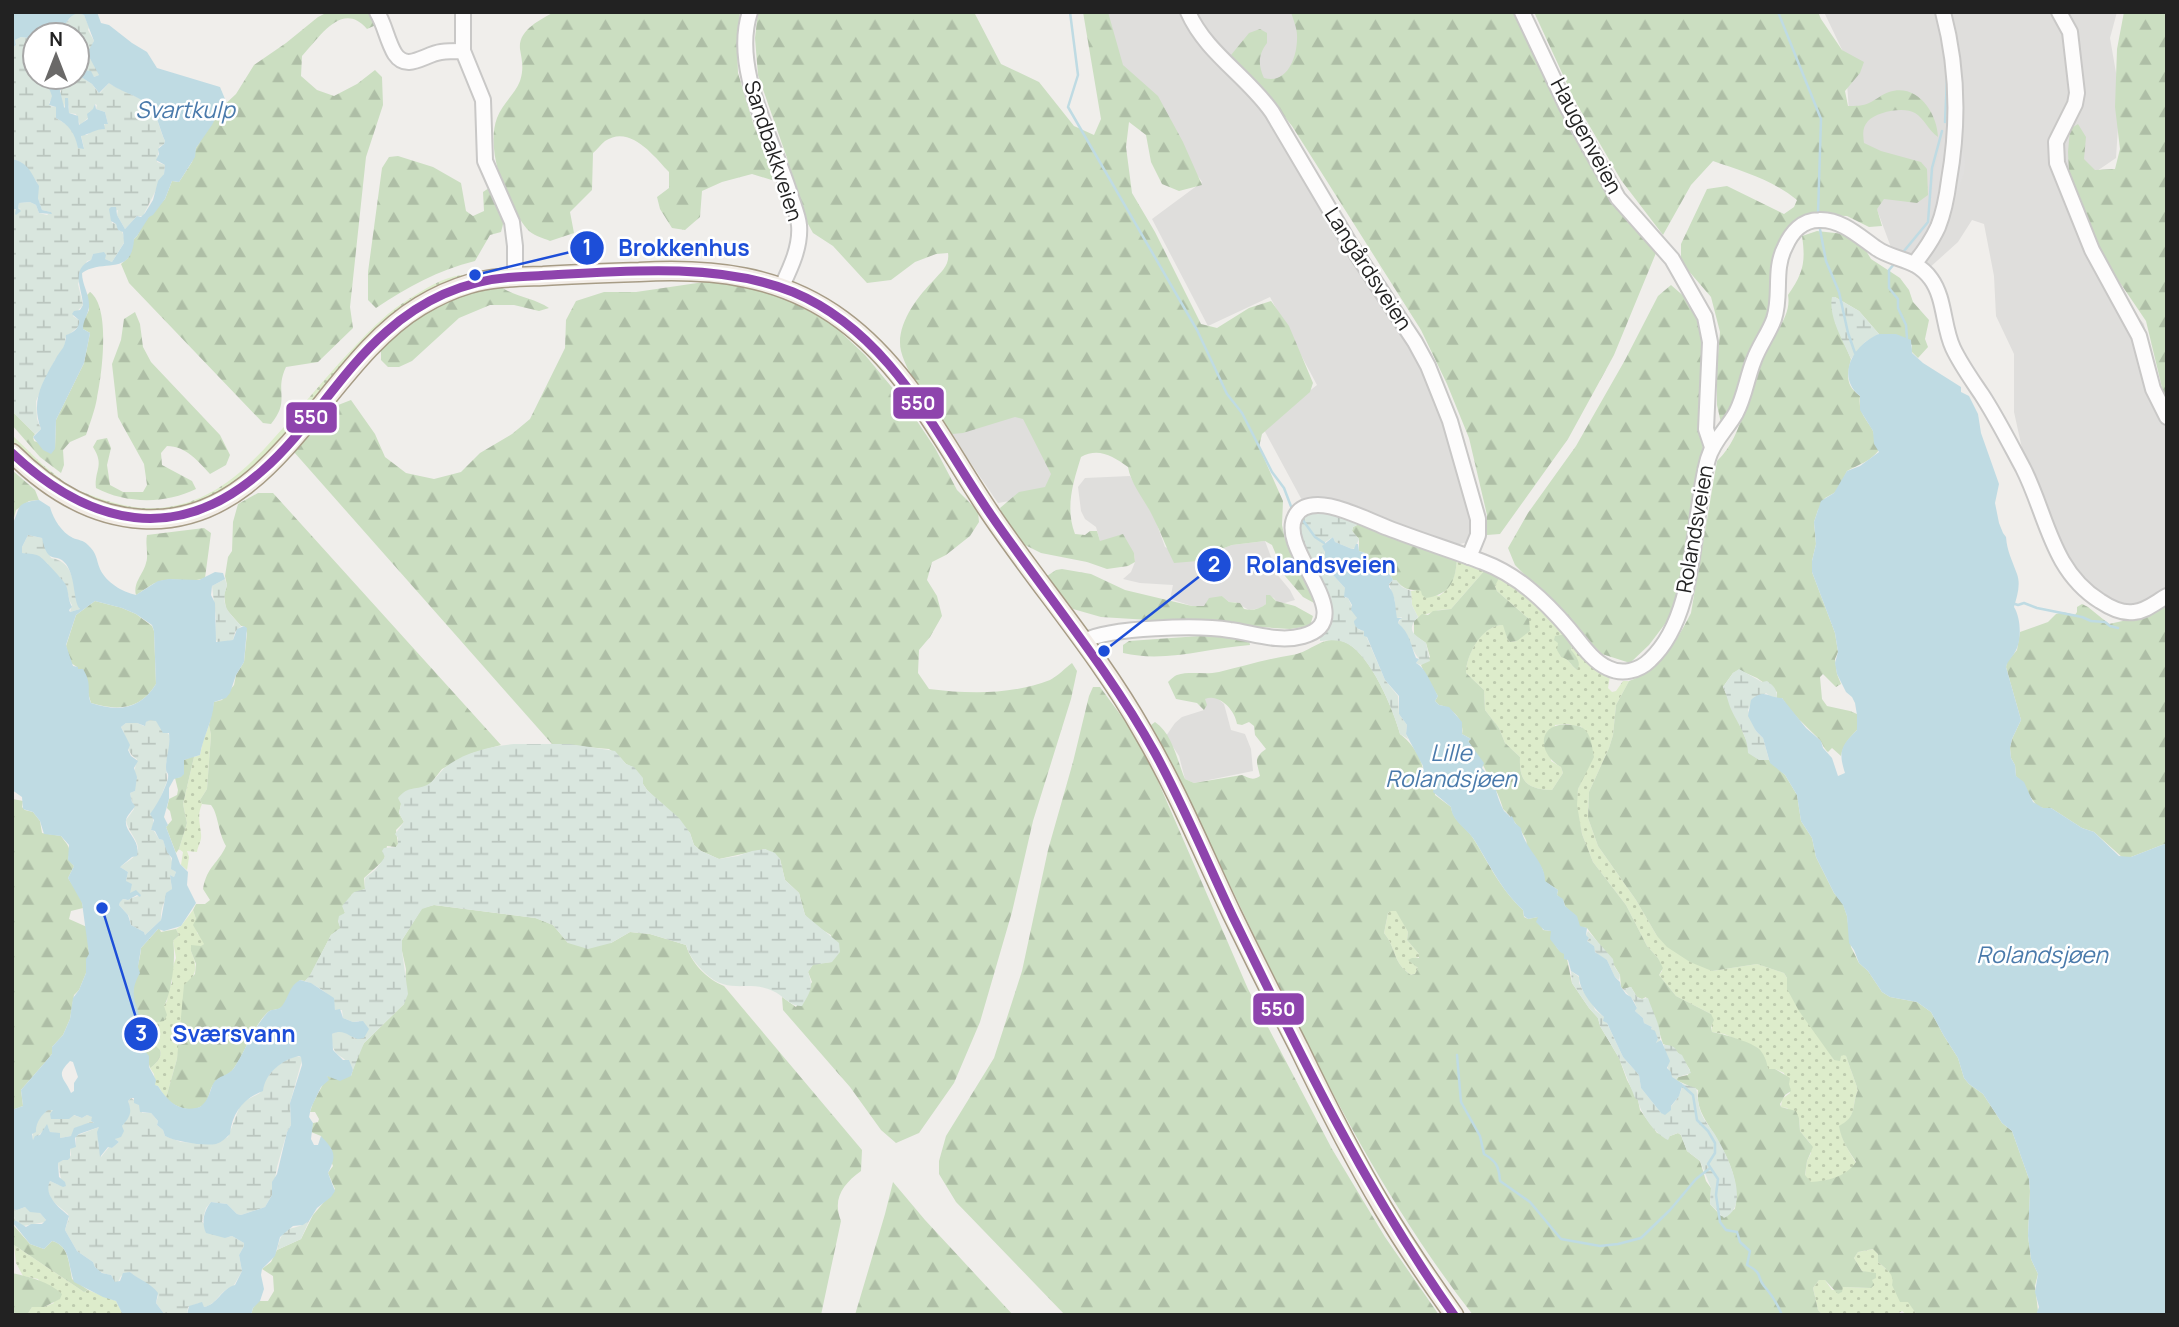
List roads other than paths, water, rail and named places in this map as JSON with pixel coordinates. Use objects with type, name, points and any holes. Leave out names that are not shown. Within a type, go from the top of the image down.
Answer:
[{"type":"main road","points":[[12,453],[60,493],[96,510],[151,520],[194,513],[217,504],[253,479],[281,451],[372,346],[407,314],[466,285],[516,277],[688,270],[740,276],[781,288],[812,302],[842,320],[871,344],[895,370],[924,408],[1002,531],[1115,685],[1145,734],[1260,972],[1362,1171],[1395,1229],[1454,1315]]},
{"type":"street","points":[[377,12],[394,52],[401,60],[411,62],[438,52],[463,51]]},
{"type":"street","points":[[463,12],[463,51],[483,100],[485,161],[512,222],[516,277]]},
{"type":"street","name":"Sandbakkveien","points":[[750,12],[745,28],[746,67],[799,225],[794,256],[781,288]]},
{"type":"street","name":"Langårdsveien","points":[[1188,12],[1206,41],[1260,96],[1272,112],[1350,244],[1428,366],[1450,421],[1478,519],[1478,535],[1469,557]]},
{"type":"street","name":"Haugenveien","points":[[1522,12],[1566,105],[1618,198],[1672,260],[1705,317],[1710,342],[1706,429],[1712,447]]},
{"type":"street","points":[[1943,12],[1957,101],[1956,131],[1941,218],[1914,264],[1928,275],[1935,286],[1954,351],[1985,399],[2022,466],[2035,493],[2052,543],[2071,574],[2093,597],[2126,612],[2145,609],[2167,596]]},
{"type":"street","points":[[2059,12],[2070,32],[2077,97],[2057,137],[2057,163],[2092,250],[2139,336],[2153,389],[2167,416]]},
{"type":"street","name":"Rolandsveien","points":[[1084,641],[1106,633],[1194,627],[1228,629],[1281,638],[1305,636],[1316,630],[1324,618],[1323,601],[1292,535],[1294,517],[1298,512],[1308,506],[1328,506],[1502,570],[1526,586],[1552,610],[1602,665],[1619,671],[1640,668],[1662,645],[1683,600],[1693,557],[1703,478],[1712,447],[1735,414],[1743,397],[1753,362],[1777,307],[1781,253],[1797,229],[1815,220],[1835,223],[1849,229],[1884,253],[1914,264]]},
{"type":"water","name":"Svartkulp","points":[[12,12],[97,12],[101,23],[109,25],[147,52],[157,68],[220,87],[225,99],[181,179],[179,182],[172,181],[165,199],[134,239],[128,258],[122,263],[82,273],[89,303],[83,329],[90,333],[84,363],[56,420],[55,449],[51,454],[43,450],[33,437],[41,429],[37,402],[46,377],[64,346],[66,335],[78,325],[79,320],[72,314],[83,305],[79,274],[93,254],[104,252],[105,259],[112,262],[124,243],[123,232],[111,221],[111,207],[116,207],[117,215],[125,229],[137,216],[141,217],[145,213],[153,200],[158,181],[164,174],[165,165],[156,160],[158,149],[165,141],[154,112],[147,104],[109,83],[99,93],[91,83],[91,71],[94,77],[99,75],[91,60],[91,46],[94,41],[91,21],[86,21],[84,15],[76,14],[67,21],[21,21],[21,37],[15,40],[16,45],[12,48]]},
{"type":"water","name":"Svartkulp","points":[[50,91],[60,91],[65,108],[65,98],[68,98],[69,113],[78,116],[79,125],[88,119],[87,114],[95,104],[96,109],[105,112],[108,124],[104,124],[105,129],[81,136],[84,149],[78,148],[71,130],[56,118],[56,107],[49,105],[52,96]]},
{"type":"water","points":[[12,159],[28,169],[39,186],[38,198],[42,210],[52,214],[39,213],[36,205],[30,202],[19,203],[18,208],[21,211],[16,215],[16,209],[12,210]]},
{"type":"water","name":"Rolandsjøen","points":[[1879,334],[1896,334],[1911,340],[1912,353],[1961,387],[1961,392],[1969,396],[1978,414],[1981,433],[1999,484],[1995,503],[1999,523],[2006,537],[2019,582],[2014,607],[2020,636],[2006,667],[2021,720],[2010,748],[2016,776],[2024,782],[2033,802],[2043,808],[2051,808],[2082,828],[2094,832],[2119,856],[2131,857],[2167,843],[2167,1315],[2036,1315],[2039,1307],[2035,1292],[2038,1274],[2031,1259],[2028,1236],[2029,1179],[2012,1131],[2002,1123],[1983,1094],[1964,1078],[1958,1058],[1931,1012],[1917,1002],[1890,997],[1882,992],[1859,963],[1849,943],[1847,916],[1843,905],[1816,857],[1812,838],[1801,821],[1797,795],[1785,775],[1770,763],[1763,738],[1748,716],[1751,700],[1756,696],[1763,694],[1782,698],[1806,728],[1821,741],[1823,748],[1832,758],[1838,776],[1845,773],[1842,749],[1857,730],[1857,715],[1855,703],[1837,674],[1835,633],[1812,572],[1816,544],[1814,522],[1821,501],[1834,493],[1847,471],[1860,466],[1879,452],[1874,444],[1873,431],[1860,410],[1860,396],[1853,388],[1848,370],[1855,353]]},
{"type":"water","points":[[39,500],[50,507],[55,520],[65,532],[91,548],[106,578],[131,594],[136,595],[158,581],[199,580],[215,572],[223,573],[225,579],[212,586],[211,595],[215,603],[216,642],[233,640],[237,629],[244,626],[247,628],[244,662],[230,693],[226,698],[214,702],[200,755],[184,760],[184,774],[174,779],[169,788],[164,817],[168,825],[166,827],[180,864],[188,872],[187,885],[196,903],[181,926],[164,931],[158,929],[141,948],[138,967],[140,973],[134,996],[139,1028],[144,1033],[144,1050],[149,1056],[149,1067],[156,1080],[155,1085],[175,1105],[186,1108],[200,1107],[215,1081],[234,1068],[263,1018],[270,1011],[282,1006],[291,988],[300,980],[311,983],[334,998],[335,1010],[340,1009],[343,1018],[353,1022],[363,1021],[369,1029],[364,1038],[358,1039],[343,1032],[332,1034],[333,1050],[343,1060],[349,1060],[353,1070],[351,1076],[340,1081],[327,1076],[329,1080],[321,1087],[309,1117],[313,1123],[311,1139],[314,1145],[318,1145],[321,1136],[333,1153],[333,1162],[328,1173],[335,1191],[317,1208],[309,1221],[293,1226],[280,1237],[275,1256],[262,1269],[264,1289],[251,1315],[187,1315],[189,1306],[202,1302],[204,1307],[209,1306],[235,1285],[242,1271],[239,1255],[244,1243],[232,1236],[225,1238],[206,1233],[204,1217],[211,1202],[227,1204],[241,1215],[265,1207],[272,1195],[272,1182],[277,1174],[291,1125],[290,1103],[302,1065],[299,1056],[287,1060],[271,1073],[263,1091],[240,1107],[233,1119],[230,1134],[218,1143],[190,1143],[165,1136],[151,1113],[140,1112],[139,1105],[131,1098],[128,1101],[130,1114],[122,1126],[124,1131],[121,1137],[115,1139],[119,1142],[112,1148],[108,1147],[100,1157],[97,1132],[99,1127],[79,1134],[75,1138],[76,1147],[70,1149],[70,1158],[58,1163],[59,1177],[66,1186],[50,1181],[50,1196],[69,1216],[65,1230],[77,1251],[93,1262],[102,1273],[111,1275],[115,1282],[120,1281],[123,1273],[130,1272],[148,1284],[158,1293],[156,1303],[165,1315],[123,1315],[116,1301],[74,1282],[63,1247],[52,1241],[44,1249],[30,1244],[13,1223],[15,1220],[26,1227],[42,1224],[46,1220],[40,1213],[30,1212],[25,1207],[12,1209],[12,1110],[23,1106],[21,1090],[52,1054],[52,1047],[63,1035],[70,1019],[73,998],[86,973],[86,959],[89,954],[82,903],[68,878],[74,866],[68,860],[69,845],[61,836],[44,834],[40,821],[33,812],[23,809],[22,797],[12,790],[12,525],[22,505]],"holes":[[[28,535],[42,538],[50,556],[66,564],[80,609],[70,612],[72,607],[65,583],[39,556],[22,553]],[[95,601],[122,608],[152,625],[156,684],[150,693],[128,707],[91,703],[86,675],[83,669],[73,666],[66,645],[76,615]],[[156,721],[163,733],[169,733],[166,767],[168,778],[150,814],[154,820],[151,830],[163,840],[172,858],[171,869],[176,872],[174,877],[170,875],[172,889],[166,893],[161,920],[145,935],[131,925],[128,915],[119,905],[123,899],[141,895],[136,890],[130,893],[132,884],[126,881],[128,872],[120,867],[137,856],[138,850],[126,825],[126,820],[135,806],[130,793],[135,791],[137,777],[134,768],[138,761],[131,756],[128,750],[130,745],[121,727],[126,723],[145,726],[146,722]],[[70,1061],[73,1062],[78,1077],[71,1093],[62,1077],[63,1070]],[[53,1110],[51,1119],[69,1119],[74,1115],[82,1118],[87,1115],[92,1117],[91,1121],[94,1123],[74,1128],[71,1136],[60,1138],[60,1133],[50,1132],[47,1124],[33,1140],[32,1134],[36,1132],[43,1114]]]},
{"type":"water","name":"Lille Rolandsjøen","points":[[1333,537],[1335,542],[1352,549],[1358,544],[1359,551],[1365,553],[1365,559],[1379,563],[1388,571],[1393,580],[1389,587],[1397,618],[1402,618],[1398,623],[1419,659],[1416,663],[1426,673],[1438,696],[1435,701],[1439,705],[1449,707],[1462,722],[1462,734],[1471,739],[1468,741],[1484,763],[1482,768],[1490,780],[1491,789],[1496,790],[1504,811],[1512,816],[1521,828],[1526,842],[1542,867],[1545,881],[1558,890],[1557,895],[1577,916],[1580,926],[1587,928],[1587,941],[1594,946],[1595,952],[1607,960],[1621,987],[1631,997],[1637,1008],[1635,1011],[1643,1018],[1644,1023],[1655,1031],[1658,1039],[1656,1043],[1661,1040],[1670,1061],[1667,1068],[1672,1077],[1683,1084],[1671,1110],[1665,1115],[1641,1088],[1639,1075],[1623,1057],[1607,1023],[1603,1021],[1604,1017],[1584,993],[1579,976],[1571,971],[1568,960],[1564,959],[1564,954],[1550,939],[1551,931],[1544,930],[1536,922],[1538,917],[1528,919],[1524,916],[1523,910],[1501,884],[1473,838],[1454,816],[1451,807],[1433,792],[1434,788],[1424,779],[1423,766],[1406,734],[1407,725],[1399,714],[1399,696],[1385,680],[1364,631],[1355,625],[1357,618],[1351,610],[1352,605],[1348,598],[1344,597],[1345,588],[1334,576],[1330,563],[1325,560],[1322,546]]},
{"type":"waterway","points":[[1070,12],[1078,75],[1068,107],[1197,330],[1227,394],[1242,413],[1272,472],[1284,488],[1292,509]]},
{"type":"waterway","points":[[1778,12],[1821,119],[1818,214]]},
{"type":"waterway","points":[[1950,12],[1953,26]]},
{"type":"waterway","points":[[1945,122],[1946,59]]},
{"type":"waterway","points":[[1904,251],[1928,222],[1932,168],[1942,131]]},
{"type":"waterway","points":[[1819,224],[1826,261],[1839,292],[1855,353]]},
{"type":"waterway","points":[[1895,263],[1889,270],[1889,288],[1898,299],[1907,338]]},
{"type":"waterway","points":[[1302,519],[1315,537],[1324,543]]},
{"type":"waterway","points":[[2015,604],[2024,603],[2091,621],[2105,622],[2118,628]]},
{"type":"waterway","points":[[1457,1055],[1461,1102],[1480,1136],[1484,1154],[1496,1165],[1500,1181],[1530,1202],[1561,1239],[1600,1246],[1641,1238],[1670,1210],[1696,1179],[1710,1168]]},
{"type":"waterway","points":[[1683,1086],[1693,1095],[1697,1120],[1715,1143],[1715,1153],[1708,1164],[1718,1179],[1716,1195],[1720,1222],[1726,1230],[1737,1232],[1740,1242],[1750,1251],[1747,1265],[1758,1273],[1782,1315]]},
{"type":"place","name":"Brokkenhus","points":[[475,275]]},
{"type":"place","name":"Rolandsveien","points":[[1104,651]]},
{"type":"place","name":"Sværsvann","points":[[102,908]]}]
